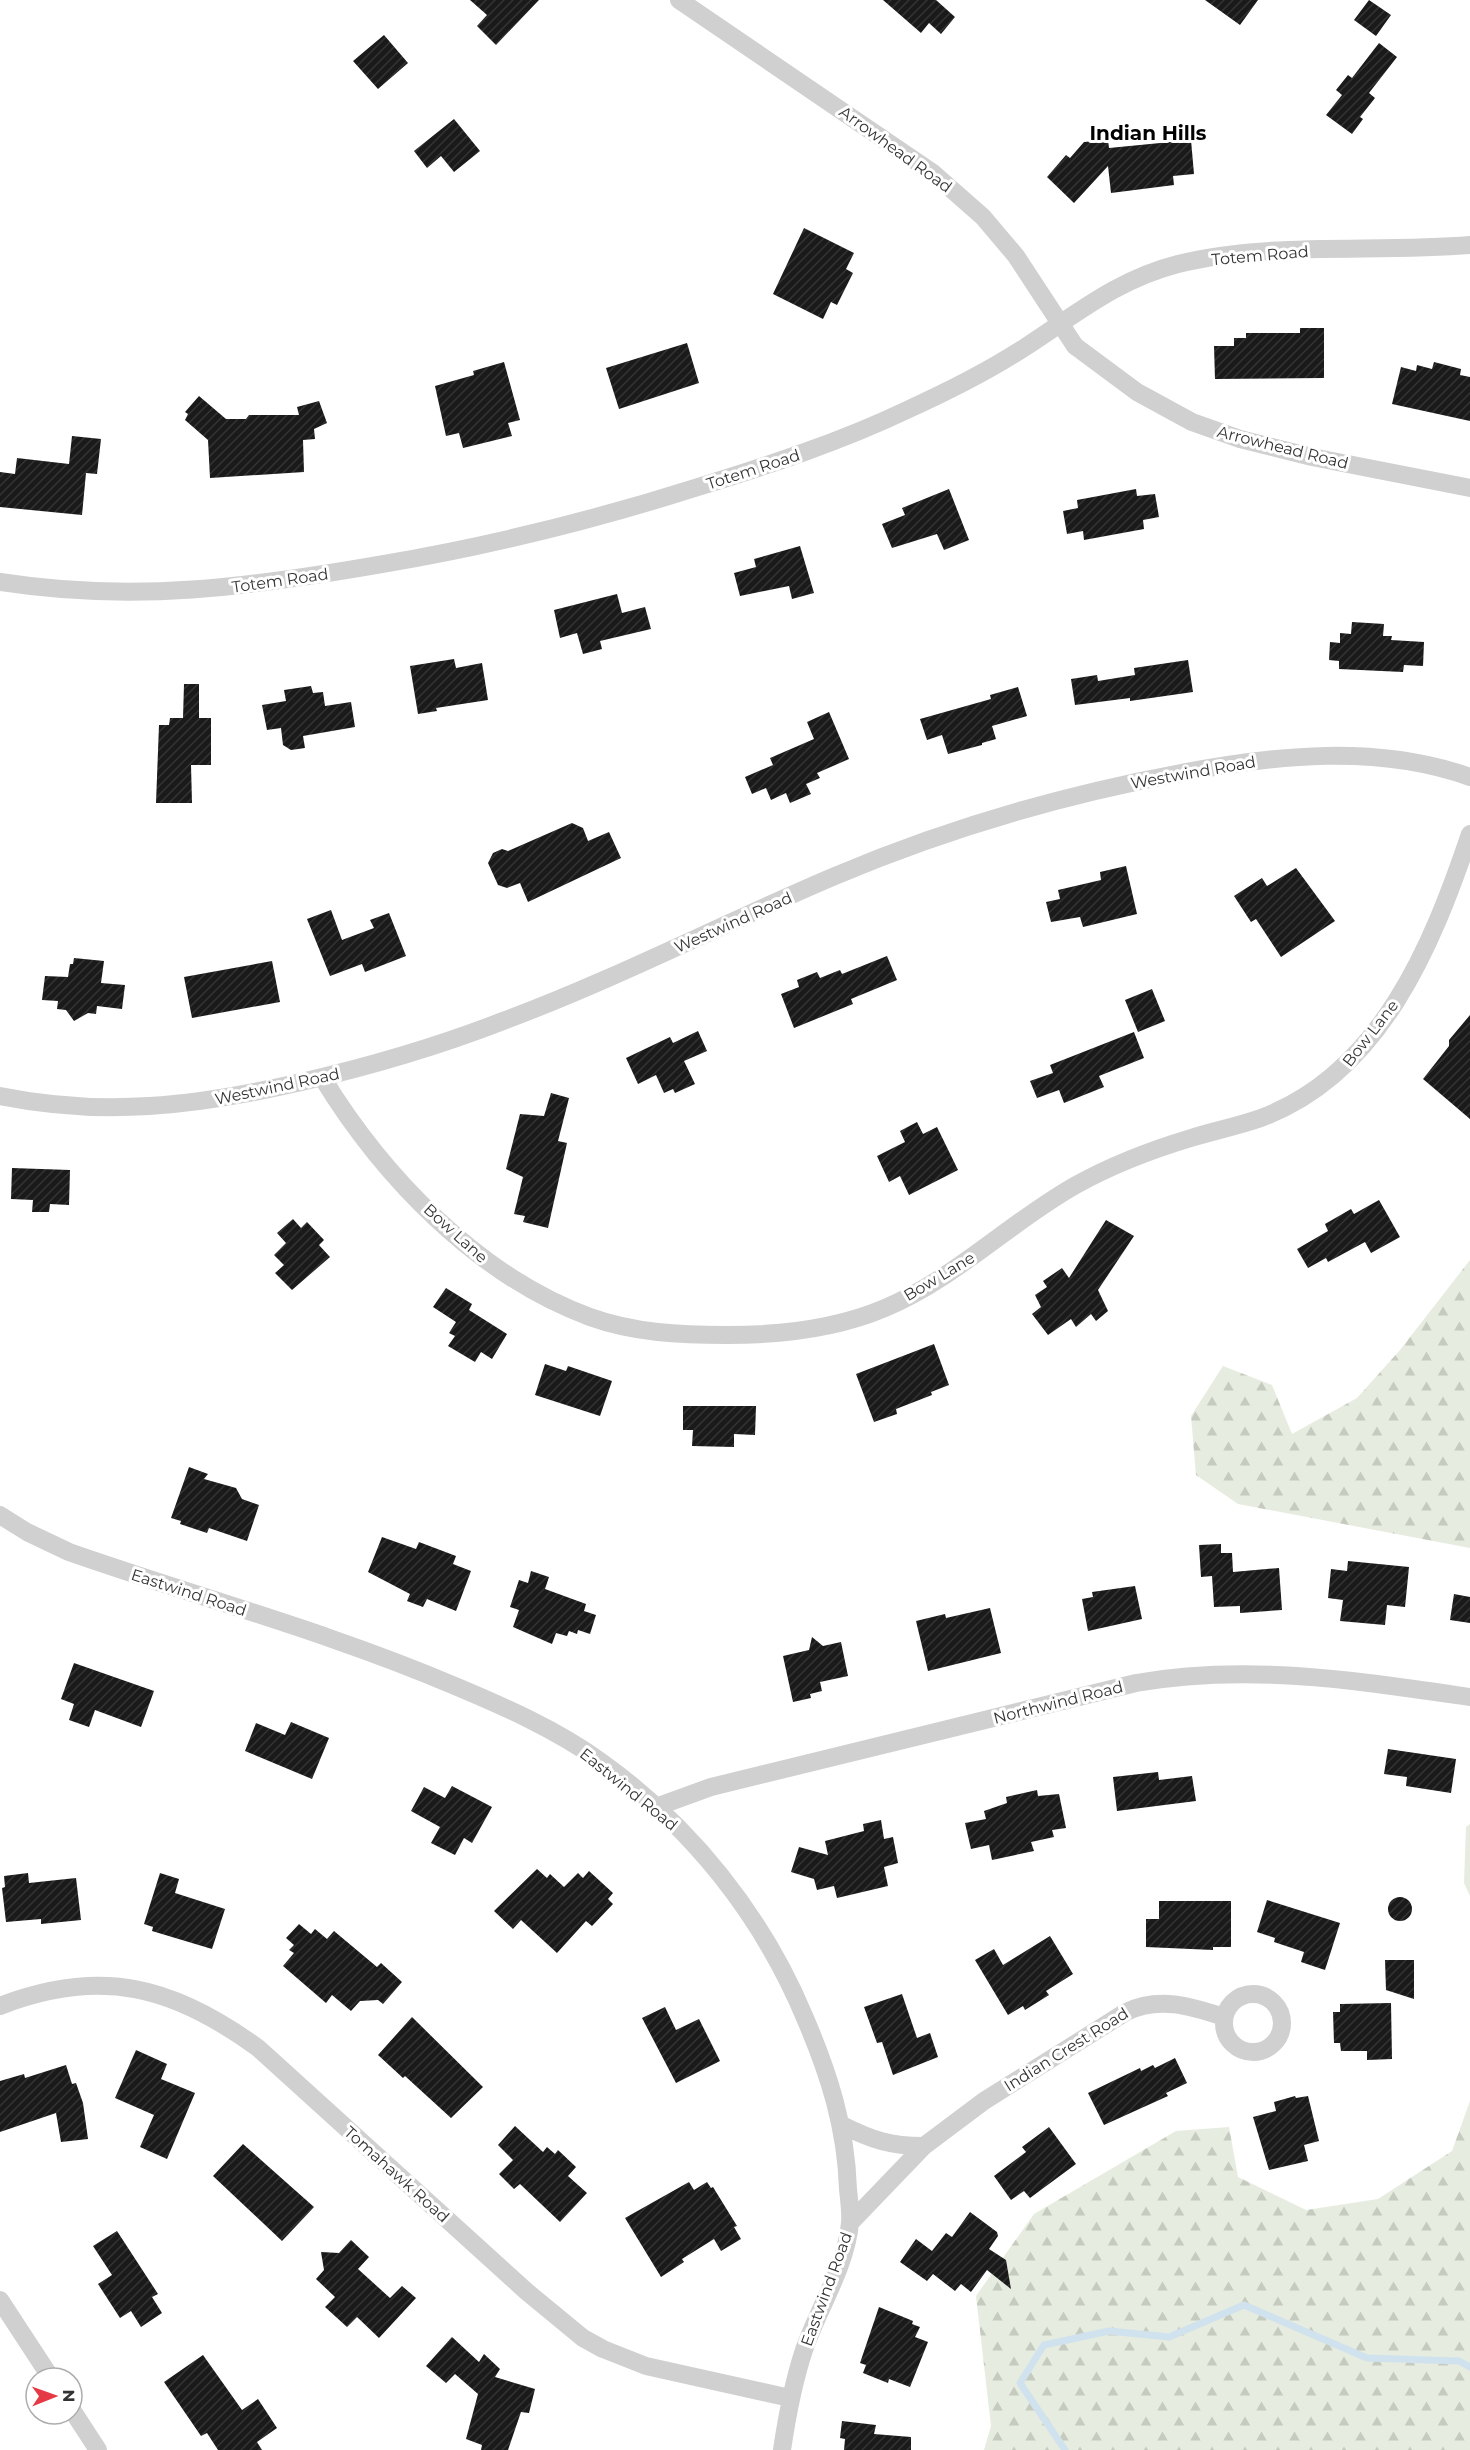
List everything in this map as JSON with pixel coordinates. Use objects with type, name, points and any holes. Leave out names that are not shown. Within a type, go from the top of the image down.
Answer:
[{"type":"street","name":"Arrowhead Road","points":[[679,0],[933,173],[983,217],[1016,255],[1075,346],[1137,392],[1192,422],[1240,439],[1312,457],[1470,488]]},
{"type":"street","name":"Totem Road","points":[[0,582],[108,593],[195,591],[266,584],[531,536],[593,520],[774,464],[862,431],[942,394],[988,369],[1091,301],[1138,277],[1179,264],[1240,253],[1470,244]]},
{"type":"street","name":"Westwind Road","points":[[0,1096],[39,1104],[94,1109],[158,1107],[244,1095],[322,1077],[419,1050],[504,1021],[617,974],[836,875],[930,839],[1018,811],[1134,782],[1268,759],[1340,756],[1387,758],[1441,768],[1470,777]]},
{"type":"street","name":"Bow Lane","points":[[322,1077],[360,1134],[441,1224],[489,1263],[538,1294],[590,1317],[626,1327],[677,1335],[746,1335],[802,1330],[845,1322],[886,1307],[948,1274],[1073,1186],[1124,1161],[1188,1138],[1260,1119],[1316,1091],[1340,1072],[1376,1032],[1404,988],[1448,899],[1470,834]]},
{"type":"street","name":"Eastwind Road","points":[[0,1515],[27,1532],[69,1552],[341,1641],[487,1699],[552,1731],[600,1761],[656,1807],[718,1871],[758,1926],[790,1983],[825,2066],[842,2125],[850,2223],[843,2253],[804,2349],[790,2398],[782,2450]]},
{"type":"street","name":"Northwind Road","points":[[656,1807],[711,1787],[1136,1683],[1173,1676],[1230,1672],[1284,1675],[1470,1697]]},
{"type":"street","name":"Tomahawk Road","points":[[0,2006],[45,1991],[101,1985],[143,1990],[184,2002],[221,2021],[258,2048],[526,2291],[583,2338],[603,2349],[646,2366],[790,2398]]},
{"type":"street","name":"Indian Crest Road","points":[[850,2223],[924,2146],[984,2101],[1137,2007],[1170,2002],[1224,2017]]},
{"type":"street","points":[[842,2125],[892,2146],[924,2146]]},
{"type":"street","points":[[0,2300],[43,2366]]},
{"type":"street","points":[[82,2426],[98,2450]]},
{"type":"green space","points":[[1470,1260],[1470,1548],[1238,1504],[1196,1475],[1191,1416],[1223,1366],[1272,1385],[1292,1434],[1357,1398],[1400,1350]]},
{"type":"green space","points":[[1470,1824],[1470,1896],[1464,1883],[1466,1827]]},
{"type":"green space","points":[[1470,2101],[1470,2450],[984,2450],[991,2426],[976,2296],[1034,2214],[1176,2131],[1229,2127],[1238,2177],[1306,2210],[1378,2199],[1452,2151]]},
{"type":"building","points":[[470,0],[539,0],[496,45],[477,26],[487,15]]},
{"type":"building","points":[[883,0],[936,0],[955,17],[941,34],[929,23],[921,33]]},
{"type":"building","points":[[1205,0],[1258,0],[1240,25]]},
{"type":"building","points":[[1369,0],[1391,15],[1376,36],[1354,20]]},
{"type":"building","points":[[384,35],[408,63],[378,89],[353,61]]},
{"type":"building","points":[[1379,43],[1397,57],[1369,93],[1375,98],[1360,117],[1363,119],[1352,134],[1326,115],[1342,95],[1336,90],[1348,75],[1352,78]]},
{"type":"building","points":[[454,119],[480,151],[454,172],[441,156],[427,168],[414,151]]},
{"type":"building","points":[[1108,140],[1109,148],[1191,140],[1194,174],[1173,176],[1174,185],[1111,193],[1108,166],[1074,203],[1047,177],[1066,155],[1070,158],[1084,142]]},
{"type":"building","points":[[804,228],[854,253],[846,269],[853,273],[837,305],[831,302],[823,319],[773,294]]},
{"type":"building","points":[[1300,328],[1324,328],[1324,378],[1215,379],[1214,346],[1234,346],[1234,338],[1246,338],[1246,333],[1300,333]]},
{"type":"building","points":[[687,343],[699,383],[619,409],[606,368]]},
{"type":"building","points":[[504,362],[520,420],[508,423],[512,436],[463,448],[459,433],[446,436],[435,386],[474,375],[473,371]]},
{"type":"building","points":[[1434,362],[1461,369],[1460,375],[1470,377],[1470,421],[1392,404],[1401,367],[1416,371],[1417,365],[1432,369]]},
{"type":"building","points":[[199,396],[226,419],[246,419],[249,415],[299,415],[297,407],[319,401],[327,423],[314,429],[315,439],[303,440],[304,472],[210,478],[208,440],[185,420],[188,414],[185,412]]},
{"type":"building","points":[[72,436],[101,439],[97,474],[86,473],[82,515],[0,507],[0,472],[15,474],[17,458],[69,464]]},
{"type":"building","points":[[949,489],[969,540],[944,550],[937,534],[892,548],[882,524],[905,515],[902,508]]},
{"type":"building","points":[[1136,489],[1137,496],[1155,494],[1159,517],[1143,520],[1144,529],[1084,540],[1083,531],[1067,534],[1063,511],[1078,508],[1077,500]]},
{"type":"building","points":[[800,546],[814,593],[792,599],[789,586],[740,596],[734,573],[756,567],[754,559]]},
{"type":"building","points":[[617,594],[622,613],[645,607],[651,629],[600,641],[602,649],[583,654],[577,633],[560,638],[554,610]]},
{"type":"building","points":[[1352,622],[1384,624],[1383,636],[1392,636],[1391,640],[1424,642],[1423,666],[1404,665],[1403,672],[1339,669],[1339,661],[1329,660],[1330,642],[1340,643],[1340,633],[1351,634]]},
{"type":"building","points":[[454,659],[456,668],[482,663],[488,700],[436,708],[437,711],[418,714],[410,666]]},
{"type":"building","points":[[1188,660],[1193,692],[1130,701],[1130,698],[1075,705],[1071,679],[1097,675],[1098,681],[1135,675],[1134,668]]},
{"type":"building","points":[[184,684],[199,684],[199,718],[211,718],[211,765],[191,765],[192,803],[156,803],[159,725],[169,725],[170,718],[183,718]]},
{"type":"building","points":[[311,686],[313,693],[323,692],[325,706],[351,702],[355,727],[303,736],[305,748],[291,750],[283,745],[281,728],[267,730],[262,705],[286,701],[284,690]]},
{"type":"building","points":[[1018,687],[1027,716],[992,726],[996,739],[948,754],[942,735],[927,740],[920,719],[991,699],[990,695]]},
{"type":"building","points":[[829,712],[849,759],[817,773],[820,778],[806,784],[811,794],[790,803],[786,793],[771,800],[766,788],[752,794],[745,777],[773,765],[770,758],[814,739],[807,722]]},
{"type":"building","points":[[572,823],[583,828],[588,841],[609,832],[621,858],[528,902],[520,883],[507,888],[498,885],[488,863],[493,853],[502,849],[508,851]]},
{"type":"building","points":[[1126,866],[1137,914],[1083,927],[1080,917],[1051,922],[1046,902],[1060,899],[1058,890],[1101,880],[1100,872]]},
{"type":"building","points":[[1296,868],[1335,921],[1281,957],[1256,919],[1251,922],[1234,896],[1262,878],[1267,886]]},
{"type":"building","points":[[331,910],[342,940],[374,928],[370,920],[389,913],[406,956],[365,972],[362,964],[330,976],[307,919]]},
{"type":"building","points":[[887,956],[897,980],[851,999],[853,1004],[794,1028],[781,994],[799,987],[797,980],[817,972],[820,978],[840,970],[842,974]]},
{"type":"building","points":[[74,958],[104,961],[101,983],[125,985],[122,1009],[97,1006],[96,1014],[88,1013],[74,1021],[66,1010],[57,1009],[58,1001],[42,1000],[45,976],[68,977],[70,964],[73,964]]},
{"type":"building","points":[[272,961],[280,1002],[192,1018],[184,977]]},
{"type":"building","points":[[1152,989],[1165,1021],[1138,1032],[1125,1000]]},
{"type":"building","points":[[1470,1015],[1470,1119],[1423,1079],[1449,1046],[1449,1040]]},
{"type":"building","points":[[698,1031],[707,1051],[684,1061],[695,1084],[675,1093],[673,1089],[664,1093],[656,1075],[638,1084],[626,1058],[670,1037],[673,1043]]},
{"type":"building","points":[[1134,1032],[1144,1058],[1099,1076],[1104,1087],[1064,1103],[1059,1090],[1037,1098],[1030,1081],[1053,1073],[1050,1065]]},
{"type":"building","points":[[551,1093],[569,1098],[558,1141],[567,1143],[548,1228],[523,1222],[525,1216],[514,1214],[523,1177],[506,1169],[520,1114],[544,1116]]},
{"type":"building","points":[[917,1122],[923,1134],[937,1127],[958,1170],[909,1195],[900,1176],[889,1182],[877,1156],[905,1142],[900,1131]]},
{"type":"building","points":[[12,1168],[70,1170],[69,1205],[50,1204],[49,1212],[32,1212],[33,1200],[11,1199]]},
{"type":"building","points":[[1379,1200],[1400,1237],[1371,1253],[1365,1242],[1328,1262],[1326,1258],[1308,1268],[1297,1249],[1328,1231],[1325,1224],[1351,1209],[1354,1214]]},
{"type":"building","points":[[293,1219],[301,1228],[307,1222],[324,1240],[319,1245],[330,1257],[292,1290],[275,1273],[284,1265],[274,1255],[286,1243],[277,1233]]},
{"type":"building","points":[[1106,1220],[1134,1236],[1098,1290],[1108,1311],[1096,1321],[1091,1314],[1076,1327],[1071,1319],[1048,1335],[1032,1314],[1041,1307],[1035,1295],[1047,1287],[1043,1281],[1062,1268],[1069,1278]]},
{"type":"building","points":[[446,1288],[472,1304],[469,1310],[507,1334],[492,1359],[481,1352],[475,1362],[448,1346],[455,1336],[449,1333],[456,1322],[433,1307]]},
{"type":"building","points":[[934,1344],[949,1385],[931,1392],[932,1395],[896,1409],[897,1414],[874,1422],[856,1374]]},
{"type":"building","points":[[545,1364],[566,1371],[568,1366],[612,1381],[600,1416],[535,1395]]},
{"type":"building","points":[[683,1406],[756,1406],[755,1435],[734,1434],[734,1447],[692,1446],[693,1430],[683,1430]]},
{"type":"building","points":[[189,1467],[208,1474],[204,1479],[236,1488],[242,1499],[259,1505],[247,1541],[209,1528],[207,1533],[180,1524],[181,1521],[171,1518]]},
{"type":"building","points":[[382,1537],[416,1549],[419,1542],[456,1556],[453,1564],[471,1571],[456,1611],[427,1599],[423,1607],[407,1601],[410,1594],[368,1572]]},
{"type":"building","points":[[1221,1544],[1221,1553],[1232,1553],[1233,1572],[1279,1568],[1282,1610],[1240,1613],[1240,1606],[1214,1607],[1212,1576],[1201,1577],[1199,1545]]},
{"type":"building","points":[[1348,1561],[1409,1567],[1405,1607],[1387,1605],[1385,1625],[1340,1621],[1343,1600],[1328,1598],[1331,1569],[1347,1571]]},
{"type":"building","points":[[531,1571],[549,1577],[545,1589],[586,1604],[584,1611],[596,1615],[590,1634],[578,1630],[577,1634],[569,1631],[567,1636],[556,1633],[552,1644],[513,1627],[519,1610],[510,1607],[519,1580],[528,1583]]},
{"type":"building","points":[[1135,1586],[1142,1619],[1088,1631],[1082,1599],[1093,1597],[1092,1592]]},
{"type":"building","points":[[1454,1594],[1470,1597],[1470,1623],[1450,1620]]},
{"type":"building","points":[[990,1608],[1001,1653],[928,1671],[916,1621],[945,1614],[946,1618]]},
{"type":"building","points":[[812,1637],[823,1646],[841,1642],[848,1676],[820,1682],[822,1691],[810,1694],[811,1698],[793,1702],[783,1656],[809,1650]]},
{"type":"building","points":[[74,1663],[154,1691],[141,1727],[95,1710],[89,1727],[69,1720],[74,1704],[61,1699]]},
{"type":"building","points":[[291,1722],[329,1738],[312,1779],[245,1751],[256,1723],[285,1735]]},
{"type":"building","points":[[1388,1749],[1456,1759],[1451,1793],[1406,1786],[1407,1777],[1384,1774]]},
{"type":"building","points":[[1158,1772],[1159,1780],[1192,1776],[1196,1801],[1117,1811],[1113,1777]]},
{"type":"building","points":[[452,1786],[492,1807],[472,1843],[464,1838],[455,1855],[431,1843],[440,1827],[411,1811],[424,1787],[445,1798]]},
{"type":"building","points":[[1037,1790],[1038,1796],[1059,1794],[1066,1828],[1052,1830],[1054,1837],[1031,1842],[1034,1851],[992,1860],[989,1845],[971,1849],[965,1823],[986,1819],[984,1811],[1007,1803],[1006,1797]]},
{"type":"building","points":[[881,1820],[884,1839],[893,1837],[898,1863],[884,1867],[888,1886],[837,1898],[834,1886],[817,1890],[814,1879],[791,1872],[799,1847],[828,1855],[825,1841],[864,1831],[863,1824]]},
{"type":"building","points":[[537,1869],[547,1878],[550,1874],[564,1887],[578,1873],[583,1878],[589,1871],[613,1893],[608,1899],[613,1904],[592,1926],[586,1921],[557,1953],[521,1920],[513,1929],[494,1911]]},
{"type":"building","points":[[28,1873],[29,1883],[76,1878],[81,1920],[41,1924],[41,1919],[6,1922],[2,1888],[5,1887],[4,1876]]},
{"type":"building","points":[[160,1873],[179,1879],[175,1893],[225,1909],[212,1949],[152,1931],[153,1927],[144,1924]]},
{"type":"building","points":[[1400,1897],[1409,1900],[1412,1909],[1409,1918],[1400,1921],[1391,1918],[1388,1909],[1391,1900]]},
{"type":"building","points":[[1267,1900],[1340,1923],[1325,1970],[1301,1962],[1304,1952],[1274,1942],[1275,1938],[1257,1932]]},
{"type":"building","points":[[1159,1901],[1231,1901],[1231,1947],[1213,1947],[1213,1950],[1146,1947],[1146,1919],[1159,1919]]},
{"type":"building","points":[[299,1924],[311,1934],[315,1929],[327,1939],[334,1931],[377,1967],[381,1963],[402,1982],[383,2004],[378,2000],[360,2001],[351,2011],[332,1995],[326,2003],[283,1966],[294,1953],[289,1950],[294,1945],[286,1938]]},
{"type":"building","points":[[1050,1936],[1073,1974],[1046,1991],[1049,1995],[1025,2010],[1023,2006],[1008,2015],[975,1960],[994,1949],[1003,1965]]},
{"type":"building","points":[[1385,1960],[1414,1960],[1414,1999],[1386,1990]]},
{"type":"building","points":[[902,1994],[917,2038],[930,2033],[938,2057],[893,2075],[882,2042],[877,2043],[864,2007]]},
{"type":"building","points":[[1391,2003],[1392,2059],[1367,2060],[1367,2051],[1341,2051],[1340,2043],[1334,2043],[1333,2012],[1340,2012],[1340,2004]]},
{"type":"building","points":[[665,2007],[676,2030],[699,2019],[720,2061],[676,2083],[642,2018]]},
{"type":"building","points":[[412,2017],[483,2087],[451,2118],[378,2055]]},
{"type":"building","points":[[136,2050],[167,2064],[161,2079],[195,2093],[167,2159],[140,2147],[154,2115],[115,2098]]},
{"type":"building","points":[[1175,2058],[1187,2083],[1166,2093],[1168,2096],[1104,2125],[1088,2093],[1140,2068],[1141,2071],[1153,2065],[1155,2068]]},
{"type":"building","points":[[66,2065],[72,2084],[76,2083],[83,2103],[88,2139],[61,2142],[56,2113],[0,2132],[0,2081],[24,2074],[25,2078]]},
{"type":"building","points":[[1295,2096],[1296,2098],[1308,2096],[1319,2141],[1304,2145],[1308,2161],[1269,2170],[1253,2117],[1276,2111],[1274,2102]]},
{"type":"building","points":[[515,2126],[543,2152],[547,2147],[555,2154],[558,2150],[576,2167],[568,2176],[587,2193],[560,2222],[520,2184],[514,2189],[499,2174],[513,2160],[498,2145]]},
{"type":"building","points":[[1049,2127],[1076,2164],[1030,2198],[1024,2191],[1011,2200],[994,2176],[1026,2152],[1022,2147]]},
{"type":"building","points":[[243,2144],[314,2207],[282,2241],[213,2176]]},
{"type":"building","points":[[689,2182],[694,2190],[707,2182],[711,2188],[713,2187],[737,2226],[734,2227],[741,2239],[721,2251],[714,2239],[682,2259],[684,2262],[661,2277],[625,2218]]},
{"type":"building","points":[[970,2212],[997,2232],[998,2236],[989,2249],[1006,2260],[1011,2289],[987,2270],[971,2292],[961,2284],[955,2291],[933,2274],[927,2281],[900,2262],[916,2239],[932,2251],[946,2233],[952,2237]]},
{"type":"building","points":[[117,2231],[158,2294],[152,2297],[162,2313],[141,2327],[131,2311],[120,2318],[98,2284],[112,2275],[93,2246]]},
{"type":"building","points":[[351,2240],[369,2257],[358,2269],[390,2298],[402,2286],[416,2298],[379,2338],[357,2317],[347,2327],[325,2307],[335,2297],[316,2279],[324,2270],[321,2252],[339,2253]]},
{"type":"building","points":[[879,2307],[913,2321],[912,2324],[920,2327],[915,2337],[928,2342],[910,2387],[889,2379],[888,2383],[863,2373],[866,2365],[860,2363]]},
{"type":"building","points":[[452,2337],[479,2362],[484,2354],[500,2369],[495,2377],[535,2389],[529,2413],[521,2412],[508,2450],[481,2450],[482,2445],[466,2439],[478,2394],[455,2374],[446,2383],[426,2366]]},
{"type":"building","points":[[203,2355],[242,2410],[258,2399],[277,2428],[257,2442],[262,2450],[218,2450],[207,2433],[201,2436],[164,2382]]},
{"type":"building","points":[[842,2421],[876,2425],[874,2434],[911,2437],[911,2450],[844,2450],[845,2439],[840,2438]]},
{"type":"waterway","points":[[1065,2450],[1020,2383],[1044,2345],[1109,2331],[1169,2337],[1244,2305],[1367,2358],[1459,2361],[1470,2367]]},
{"type":"district","name":"Indian Hills","points":[[1148,133]]}]
